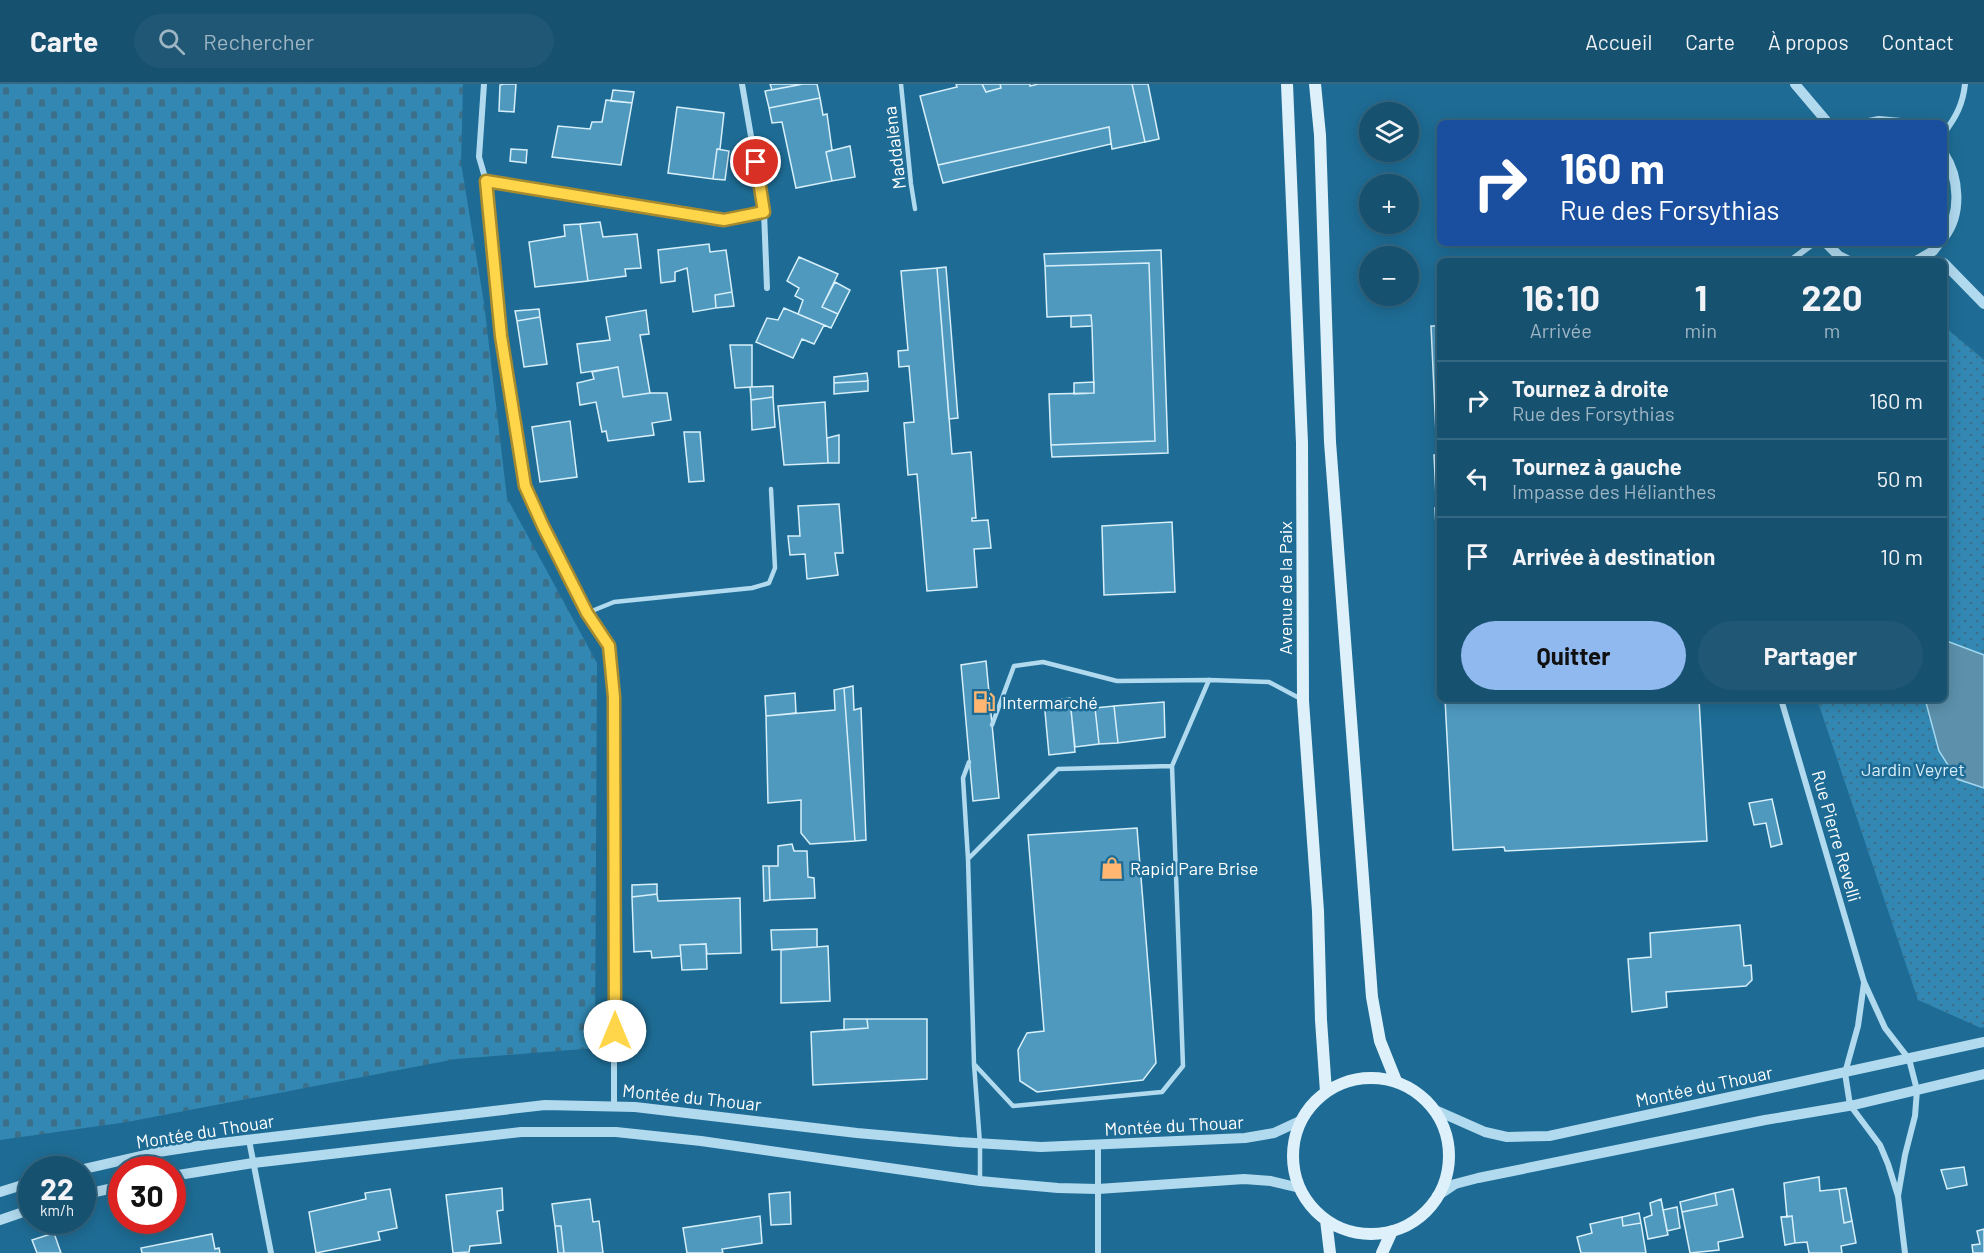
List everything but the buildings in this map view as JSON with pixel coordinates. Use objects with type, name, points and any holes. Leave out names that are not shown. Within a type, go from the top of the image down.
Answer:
[{"type":"main road","name":"Avenue de la Paix","points":[[1287,84],[1302,443],[1303,701],[1318,911],[1321,1020],[1326,1092]]},
{"type":"main road","points":[[1315,84],[1320,135],[1330,442],[1372,997],[1380,1041],[1396,1081]]},
{"type":"main road","points":[[1371,1077],[1396,1081],[1423,1097],[1442,1124],[1448,1142],[1449,1160],[1445,1179],[1437,1196],[1426,1211],[1410,1223],[1392,1231],[1369,1234],[1346,1230],[1326,1220],[1311,1206],[1300,1188],[1294,1172],[1295,1137],[1312,1104],[1326,1092],[1348,1081],[1371,1077]]},
{"type":"main road","points":[[1326,1220],[1330,1253]]},
{"type":"main road","points":[[1382,1253],[1392,1231]]},
{"type":"street","points":[[484,84],[479,157],[486,181],[501,336],[525,486],[587,613],[609,646],[614,697],[614,1106]]},
{"type":"street","points":[[742,84],[764,212],[767,288]]},
{"type":"street","points":[[1796,84],[1826,120]]},
{"type":"street","points":[[1947,129],[1963,101],[1965,84]]},
{"type":"street","points":[[1947,158],[1956,186],[1956,210],[1947,233]]},
{"type":"street","points":[[486,181],[724,220],[764,212]]},
{"type":"street","points":[[1794,258],[1810,246]]},
{"type":"street","points":[[1829,246],[1843,258]]},
{"type":"street","points":[[1921,258],[1936,247]]},
{"type":"street","points":[[1947,266],[1984,304]]},
{"type":"street","name":"Rue Pierre Revelli","points":[[1781,702],[1864,982],[1885,1028],[1909,1059]]},
{"type":"street","name":"Rue Pierre Revelli","points":[[1845,1073],[1858,1026],[1864,982]]},
{"type":"street","name":"Montée du Thouar","points":[[1433,1109],[1485,1132],[1507,1137],[1549,1136],[1984,1042]]},
{"type":"street","points":[[1898,1196],[1915,1116],[1917,1090],[1909,1059]]},
{"type":"street","points":[[1845,1073],[1850,1105],[1880,1145],[1898,1196],[1905,1253]]},
{"type":"street","points":[[1437,1196],[1455,1184],[1478,1178],[1850,1105],[1984,1074]]},
{"type":"street","name":"Montée du Thouar","points":[[96,1166],[158,1152],[545,1105],[614,1106],[694,1113],[856,1133],[1041,1147],[1245,1138],[1274,1133],[1302,1120]]},
{"type":"street","points":[[186,1174],[253,1163],[521,1132],[616,1132],[701,1141],[980,1181],[1058,1188],[1098,1189],[1245,1179],[1271,1181],[1300,1188]]},
{"type":"street","points":[[249,1140],[271,1253]]},
{"type":"street","points":[[1098,1145],[1098,1253]]},
{"type":"street","points":[[0,1192],[18,1186]]},
{"type":"street","points":[[0,1220],[18,1214]]},
{"type":"lane","name":"Maddaléna","points":[[901,84],[915,209]]},
{"type":"lane","points":[[587,613],[614,602],[752,588],[769,583],[775,568],[771,489]]},
{"type":"lane","points":[[992,725],[1014,666],[1043,662],[1117,681],[1269,682],[1303,701]]},
{"type":"lane","points":[[974,1064],[1013,1106],[1162,1092],[1183,1066],[1172,766],[1209,680]]},
{"type":"lane","points":[[969,762],[963,778],[968,859],[974,1064],[981,1144],[980,1181]]},
{"type":"lane","points":[[968,859],[1058,769],[1172,766]]},
{"type":"green space","points":[[0,84],[463,84],[461,163],[484,303],[507,498],[597,663],[595,1048],[456,1059],[127,1122],[0,1140]]},
{"type":"green space","name":"Jardin Veyret","points":[[1947,329],[1984,360],[1984,1027],[1981,1028],[1918,1000],[1818,702],[1947,702]]},
{"type":"shaded area","points":[[1947,641],[1984,655],[1984,788],[1957,779],[1939,751],[1926,702],[1947,702]]},
{"type":"place","name":"Intermarché","points":[[984,702]]},
{"type":"place","name":"Rapid Pare Brise","points":[[1112,868]]},
{"type":"route","points":[[615,1031],[614,697],[609,646],[587,613],[525,486],[501,336],[486,181],[724,220],[764,212],[756,162]]}]
